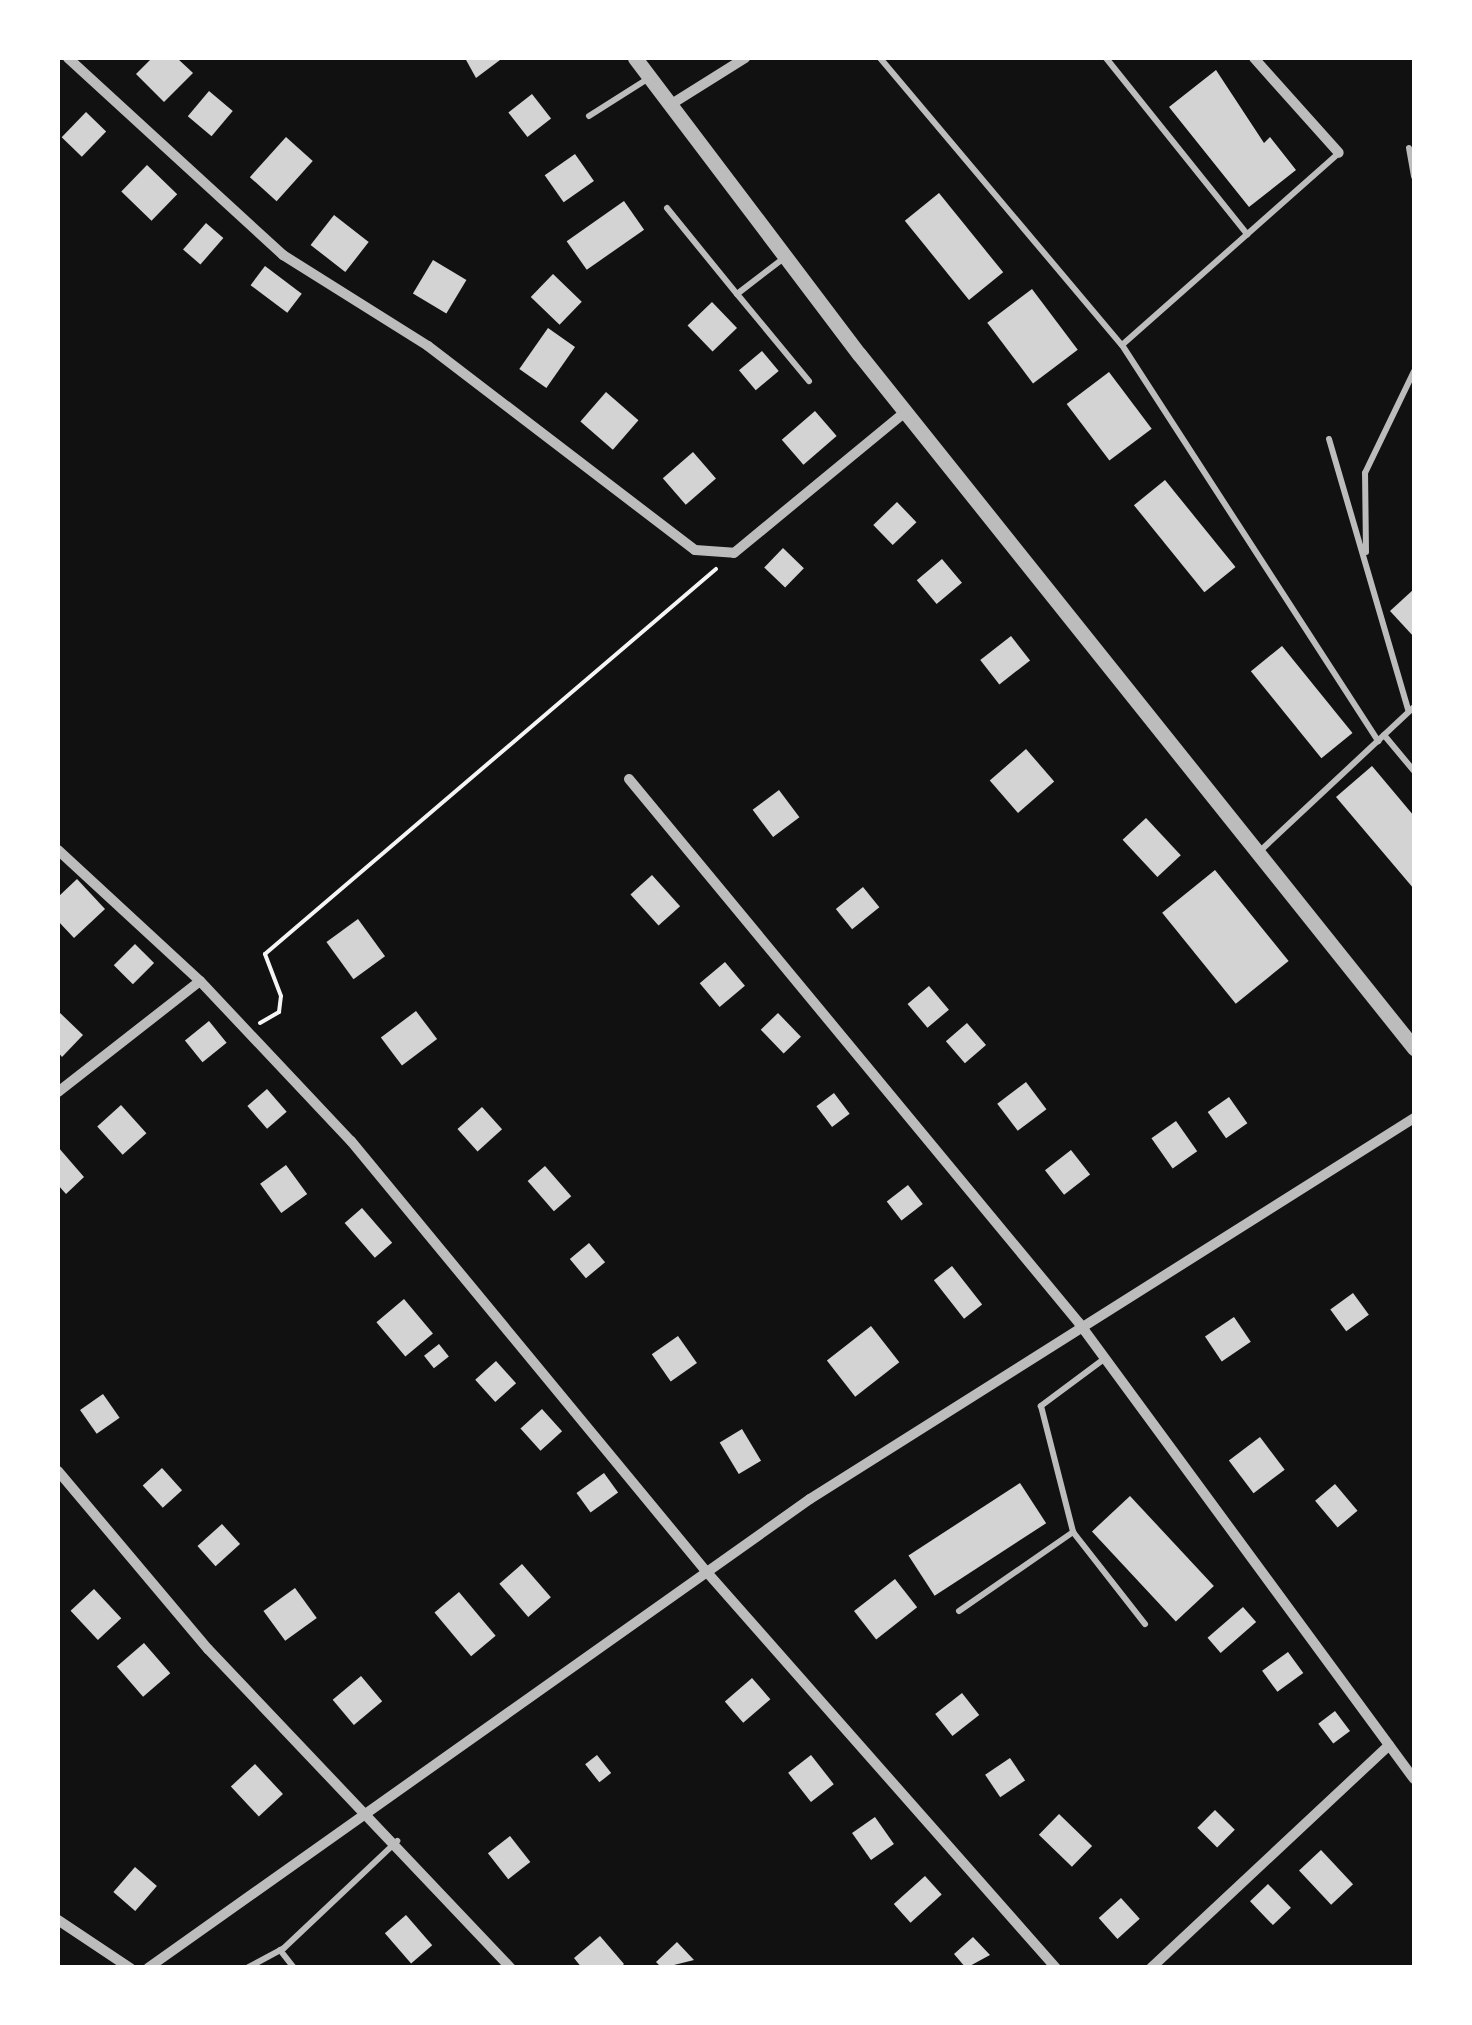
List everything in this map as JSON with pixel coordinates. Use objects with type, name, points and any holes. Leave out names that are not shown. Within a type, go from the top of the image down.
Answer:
[{"type":"street","points":[[68,58],[283,255],[428,346],[695,550],[734,553],[905,412]]},
{"type":"street","points":[[635,58],[905,412],[1254,856],[1414,1048]]},
{"type":"street","points":[[670,104],[746,58]]},
{"type":"street","points":[[1254,58],[1338,153]]},
{"type":"street","points":[[629,779],[1079,1323],[1414,1779]]},
{"type":"street","points":[[58,850],[248,1029],[552,1377],[706,1570],[1056,1968]]},
{"type":"street","points":[[58,1092],[200,981]]},
{"type":"street","points":[[148,1968],[375,1816],[706,1570],[1079,1323],[1414,1118]]},
{"type":"street","points":[[58,1471],[208,1648],[375,1816],[511,1968]]},
{"type":"street","points":[[1151,1968],[1390,1745]]},
{"type":"street","points":[[58,1920],[130,1968]]},
{"type":"lane","points":[[880,58],[1122,346],[1381,738],[1414,771]]},
{"type":"lane","points":[[1106,58],[1248,234]]},
{"type":"lane","points":[[588,116],[650,78]]},
{"type":"lane","points":[[1410,148],[1414,177]]},
{"type":"lane","points":[[1122,346],[1338,153]]},
{"type":"lane","points":[[667,208],[809,380]]},
{"type":"lane","points":[[736,294],[785,257]]},
{"type":"lane","points":[[1366,563],[1365,474],[1414,371]]},
{"type":"lane","points":[[1254,856],[1412,709],[1329,439]]},
{"type":"lane","points":[[1105,1359],[1041,1406],[1073,1532],[1146,1624]]},
{"type":"lane","points":[[960,1612],[1073,1532]]},
{"type":"lane","points":[[247,1968],[280,1950],[397,1840]]},
{"type":"lane","points":[[280,1950],[294,1968]]},
{"type":"path","points":[[248,1029],[279,1012],[265,954],[734,553]]},
{"type":"building","points":[[152,58],[177,58],[193,73],[164,102],[136,74]]},
{"type":"building","points":[[465,58],[497,58],[500,60],[476,78]]},
{"type":"building","points":[[1216,70],[1264,143],[1270,137],[1296,170],[1249,207],[1169,107]]},
{"type":"building","points":[[209,91],[233,111],[212,136],[188,116]]},
{"type":"building","points":[[532,94],[551,118],[527,137],[508,112]]},
{"type":"building","points":[[86,112],[106,131],[82,157],[62,137]]},
{"type":"building","points":[[286,137],[313,161],[277,201],[250,177]]},
{"type":"building","points":[[575,154],[594,181],[564,202],[545,175]]},
{"type":"building","points":[[147,165],[177,194],[152,221],[121,192]]},
{"type":"building","points":[[939,193],[1003,272],[969,300],[905,221]]},
{"type":"building","points":[[624,201],[644,230],[587,270],[567,241]]},
{"type":"building","points":[[334,215],[369,242],[345,272],[311,245]]},
{"type":"building","points":[[206,223],[223,238],[200,265],[183,249]]},
{"type":"building","points":[[433,260],[466,280],[446,314],[413,293]]},
{"type":"building","points":[[265,266],[302,294],[287,313],[251,285]]},
{"type":"building","points":[[553,274],[582,302],[560,325],[531,297]]},
{"type":"building","points":[[1032,289],[1078,350],[1033,383],[987,323]]},
{"type":"building","points":[[712,302],[737,328],[713,352],[688,326]]},
{"type":"building","points":[[548,328],[575,347],[546,388],[519,369]]},
{"type":"building","points":[[762,351],[779,371],[756,390],[739,370]]},
{"type":"building","points":[[1109,372],[1152,429],[1109,461],[1067,404]]},
{"type":"building","points":[[606,392],[638,420],[613,450],[580,421]]},
{"type":"building","points":[[815,411],[837,436],[803,465],[782,440]]},
{"type":"building","points":[[693,452],[716,478],[686,505],[663,478]]},
{"type":"building","points":[[1165,480],[1235,567],[1204,592],[1134,505]]},
{"type":"building","points":[[897,502],[916,522],[893,545],[873,525]]},
{"type":"building","points":[[783,548],[804,568],[785,588],[764,567]]},
{"type":"building","points":[[942,559],[962,583],[937,604],[917,580]]},
{"type":"building","points":[[1414,589],[1414,637],[1390,611]]},
{"type":"building","points":[[1011,636],[1030,660],[999,684],[980,660]]},
{"type":"building","points":[[1282,646],[1352,733],[1321,758],[1251,671]]},
{"type":"building","points":[[1026,749],[1054,781],[1018,813],[990,780]]},
{"type":"building","points":[[1372,766],[1414,816],[1414,889],[1336,797]]},
{"type":"building","points":[[779,790],[799,817],[773,837],[753,810]]},
{"type":"building","points":[[1146,818],[1181,855],[1157,877],[1123,840]]},
{"type":"building","points":[[1215,870],[1289,961],[1236,1004],[1162,913]]},
{"type":"building","points":[[652,875],[680,906],[659,926],[630,894]]},
{"type":"building","points":[[77,879],[105,909],[74,938],[58,921],[58,897]]},
{"type":"building","points":[[863,887],[879,907],[852,929],[836,909]]},
{"type":"building","points":[[358,919],[385,956],[353,979],[326,942]]},
{"type":"building","points":[[135,944],[154,963],[133,984],[114,965]]},
{"type":"building","points":[[725,962],[745,986],[720,1007],[700,983]]},
{"type":"building","points":[[929,986],[949,1010],[927,1028],[908,1004]]},
{"type":"building","points":[[58,1011],[83,1035],[62,1057],[58,1052]]},
{"type":"building","points":[[416,1011],[437,1039],[402,1065],[381,1037]]},
{"type":"building","points":[[778,1013],[801,1037],[784,1053],[761,1030]]},
{"type":"building","points":[[209,1021],[227,1043],[203,1062],[185,1041]]},
{"type":"building","points":[[967,1023],[986,1045],[965,1063],[946,1041]]},
{"type":"building","points":[[1026,1082],[1046,1109],[1018,1131],[997,1104]]},
{"type":"building","points":[[267,1089],[287,1112],[267,1129],[247,1106]]},
{"type":"building","points":[[834,1093],[850,1114],[832,1127],[816,1106]]},
{"type":"building","points":[[1229,1097],[1247,1123],[1226,1138],[1208,1112]]},
{"type":"building","points":[[121,1105],[146,1133],[123,1155],[97,1126]]},
{"type":"building","points":[[482,1107],[502,1129],[478,1151],[457,1129]]},
{"type":"building","points":[[1176,1121],[1197,1151],[1173,1169],[1151,1138]]},
{"type":"building","points":[[58,1147],[84,1177],[66,1194],[58,1185]]},
{"type":"building","points":[[1071,1150],[1090,1174],[1064,1195],[1045,1170]]},
{"type":"building","points":[[286,1165],[307,1194],[281,1213],[260,1184]]},
{"type":"building","points":[[545,1166],[571,1196],[554,1211],[528,1181]]},
{"type":"building","points":[[908,1185],[923,1204],[901,1221],[887,1202]]},
{"type":"building","points":[[362,1208],[392,1243],[375,1258],[345,1223]]},
{"type":"building","points":[[589,1243],[605,1262],[586,1278],[570,1259]]},
{"type":"building","points":[[952,1266],[982,1305],[964,1319],[934,1280]]},
{"type":"building","points":[[1353,1293],[1369,1315],[1346,1331],[1330,1309]]},
{"type":"building","points":[[404,1299],[433,1333],[405,1357],[376,1322]]},
{"type":"building","points":[[1234,1317],[1251,1342],[1222,1361],[1205,1337]]},
{"type":"building","points":[[871,1326],[899,1362],[855,1397],[827,1360]]},
{"type":"building","points":[[678,1336],[697,1363],[671,1381],[652,1354]]},
{"type":"building","points":[[439,1344],[449,1357],[434,1368],[424,1356]]},
{"type":"building","points":[[496,1361],[516,1383],[495,1402],[475,1380]]},
{"type":"building","points":[[103,1394],[120,1418],[97,1434],[80,1410]]},
{"type":"building","points":[[542,1409],[562,1431],[541,1451],[520,1428]]},
{"type":"building","points":[[742,1429],[761,1461],[739,1474],[720,1442]]},
{"type":"building","points":[[1260,1437],[1285,1470],[1254,1493],[1229,1460]]},
{"type":"building","points":[[162,1468],[182,1490],[163,1508],[143,1485]]},
{"type":"building","points":[[604,1473],[618,1492],[591,1512],[576,1493]]},
{"type":"building","points":[[1020,1483],[1046,1523],[935,1596],[908,1555]]},
{"type":"building","points":[[1335,1484],[1357,1511],[1338,1528],[1315,1501]]},
{"type":"building","points":[[1130,1496],[1214,1586],[1176,1621],[1092,1531]]},
{"type":"building","points":[[222,1524],[240,1544],[216,1566],[197,1546]]},
{"type":"building","points":[[522,1564],[551,1597],[528,1617],[499,1584]]},
{"type":"building","points":[[895,1579],[917,1607],[876,1639],[854,1611]]},
{"type":"building","points":[[295,1588],[317,1618],[285,1641],[263,1611]]},
{"type":"building","points":[[94,1589],[121,1618],[98,1640],[71,1611]]},
{"type":"building","points":[[459,1592],[496,1636],[471,1656],[434,1613]]},
{"type":"building","points":[[1243,1607],[1256,1622],[1221,1653],[1208,1638]]},
{"type":"building","points":[[144,1643],[170,1673],[143,1697],[117,1667]]},
{"type":"building","points":[[1288,1652],[1303,1673],[1277,1692],[1262,1671]]},
{"type":"building","points":[[361,1676],[382,1701],[354,1725],[333,1700]]},
{"type":"building","points":[[752,1678],[770,1699],[743,1723],[725,1702]]},
{"type":"building","points":[[962,1693],[979,1715],[952,1736],[935,1714]]},
{"type":"building","points":[[1335,1711],[1350,1731],[1333,1744],[1318,1724]]},
{"type":"building","points":[[597,1755],[611,1773],[599,1782],[585,1764]]},
{"type":"building","points":[[811,1755],[834,1784],[811,1802],[788,1773]]},
{"type":"building","points":[[1010,1758],[1025,1780],[1000,1797],[985,1775]]},
{"type":"building","points":[[255,1764],[283,1794],[259,1816],[231,1787]]},
{"type":"building","points":[[1215,1810],[1235,1830],[1217,1847],[1197,1828]]},
{"type":"building","points":[[1059,1814],[1092,1846],[1072,1867],[1039,1835]]},
{"type":"building","points":[[875,1817],[894,1844],[871,1860],[852,1833]]},
{"type":"building","points":[[510,1836],[530,1862],[508,1879],[488,1853]]},
{"type":"building","points":[[1321,1850],[1353,1884],[1331,1905],[1299,1870]]},
{"type":"building","points":[[135,1867],[157,1886],[135,1911],[113,1892]]},
{"type":"building","points":[[925,1876],[942,1895],[911,1923],[894,1904]]},
{"type":"building","points":[[1268,1884],[1291,1908],[1273,1925],[1250,1901]]},
{"type":"building","points":[[1121,1898],[1140,1919],[1117,1939],[1099,1918]]},
{"type":"building","points":[[406,1915],[432,1945],[411,1964],[385,1933]]},
{"type":"building","points":[[600,1936],[624,1964],[620,1968],[582,1968],[574,1958]]},
{"type":"building","points":[[973,1937],[990,1955],[966,1968],[954,1954]]},
{"type":"building","points":[[677,1942],[694,1960],[662,1968],[656,1962]]}]
